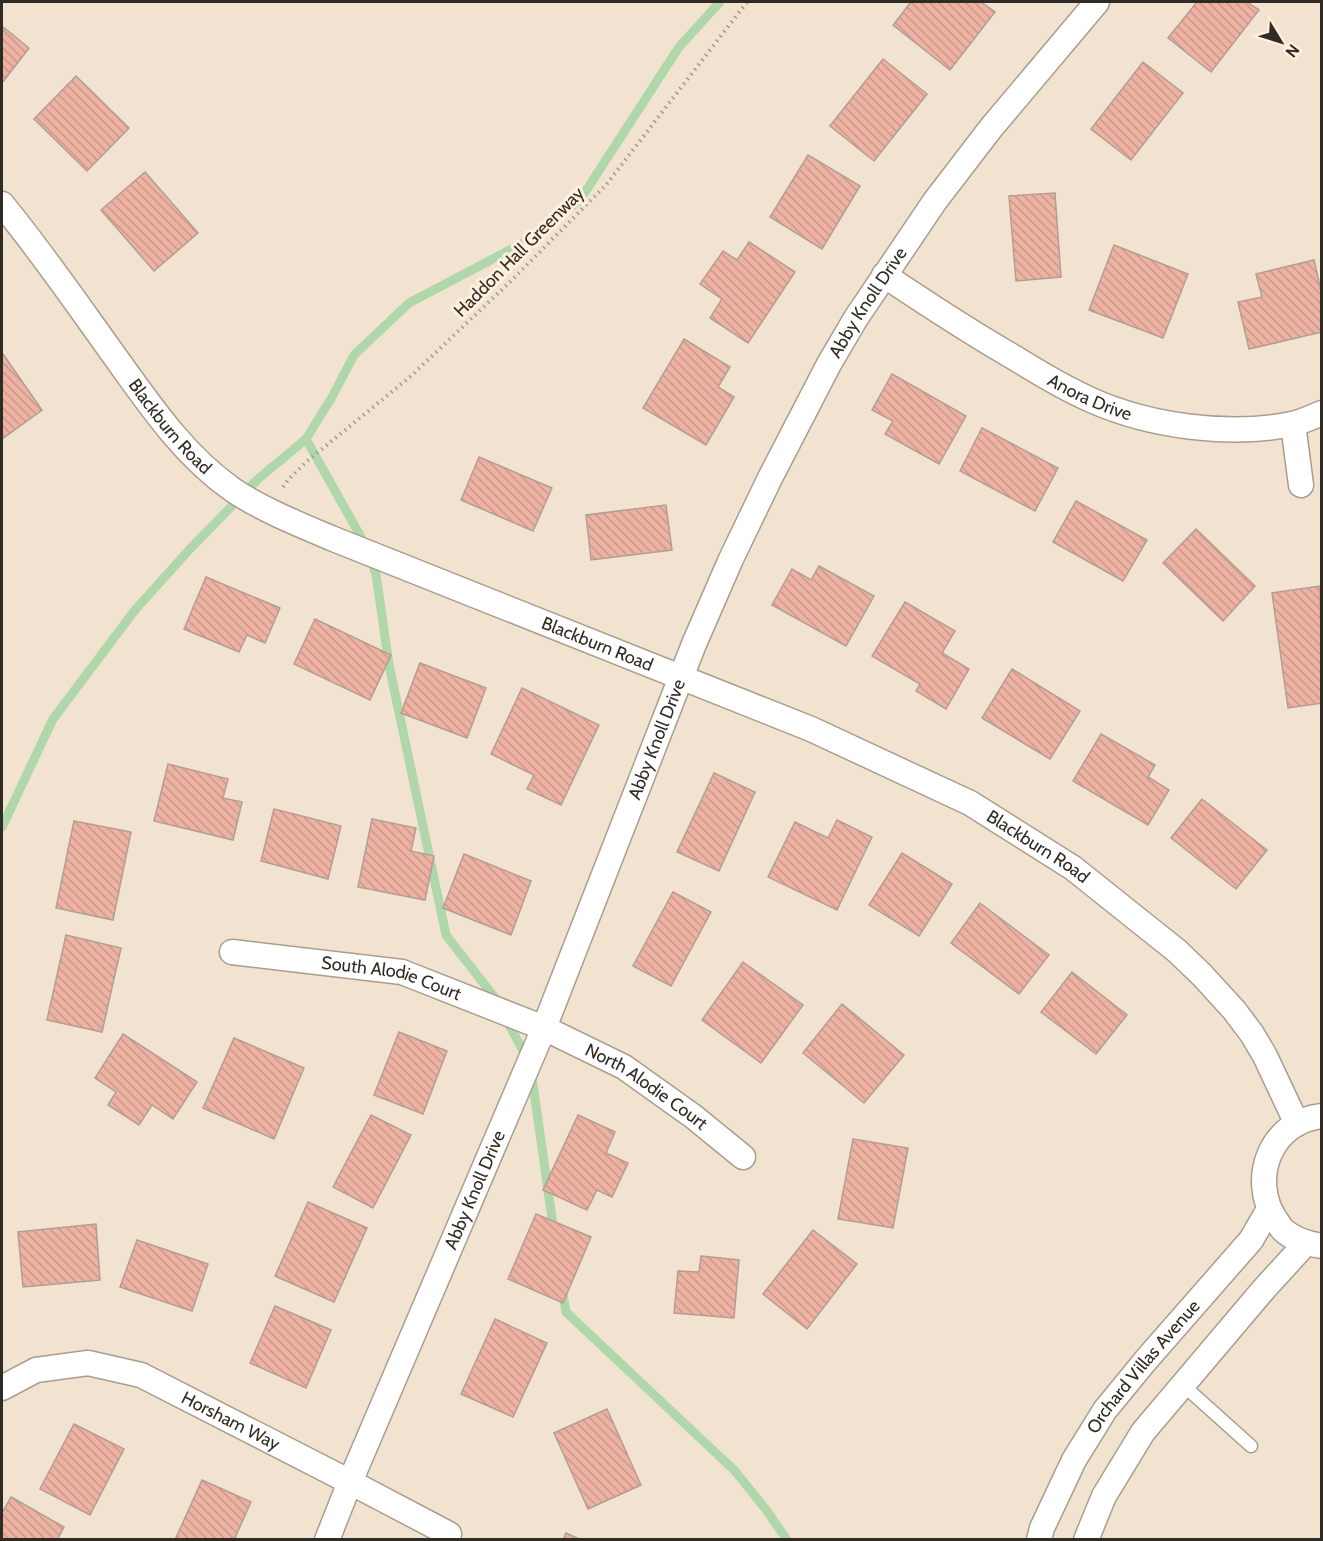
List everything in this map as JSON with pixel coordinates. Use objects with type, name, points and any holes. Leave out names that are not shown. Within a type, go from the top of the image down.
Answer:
[{"type":"street","name":"Abby Knoll Drive","points":[[327,1539],[544,1028],[680,678],[731,559],[770,477],[829,364],[884,275],[935,201],[991,128],[1097,2]]},
{"type":"street","name":"Blackburn Road","points":[[2,204],[163,424],[194,458],[232,489],[269,511],[331,538],[811,729],[970,804],[1073,868],[1178,951],[1234,1010],[1251,1034],[1265,1056],[1297,1124]]},
{"type":"street","name":"Anora Drive","points":[[884,275],[972,333],[1048,378],[1092,400],[1138,416],[1186,427],[1243,429],[1293,424],[1322,414]]},
{"type":"street","points":[[1293,424],[1301,485]]},
{"type":"street","name":"South Alodie Court","points":[[232,952],[402,972],[544,1028]]},
{"type":"street","name":"North Alodie Court","points":[[544,1028],[624,1067],[694,1117],[743,1157]]},
{"type":"street","points":[[1086,1539],[1104,1496],[1143,1432],[1264,1289],[1314,1245],[1283,1230],[1269,1209],[1264,1190],[1264,1171],[1270,1152],[1281,1136],[1297,1124],[1322,1116]]},
{"type":"street","name":"Orchard Villas Avenue","points":[[1039,1539],[1074,1460],[1105,1410],[1251,1240],[1269,1209]]},
{"type":"street","name":"Horsham Way","points":[[2,1388],[36,1370],[88,1363],[141,1375],[449,1534]]},
{"type":"lane","points":[[1183,1385],[1251,1446]]},
{"type":"path","name":"Haddon Hall Greenway","points":[[280,492],[288,480],[306,462],[410,376],[513,280],[606,185],[747,2]]},
{"type":"building","points":[[911,2],[981,2],[995,12],[950,70],[893,25]]},
{"type":"building","points":[[1197,2],[1247,2],[1259,10],[1211,72],[1168,38]]},
{"type":"building","points":[[2,26],[29,48],[2,83]]},
{"type":"building","points":[[883,59],[927,94],[874,161],[830,126]]},
{"type":"building","points":[[1143,62],[1183,93],[1131,160],[1091,129]]},
{"type":"building","points":[[76,76],[129,128],[87,171],[34,119]]},
{"type":"building","points":[[808,155],[860,186],[822,249],[770,217]]},
{"type":"building","points":[[145,172],[198,233],[154,271],[101,210]]},
{"type":"building","points":[[1055,193],[1061,277],[1016,281],[1009,196]]},
{"type":"building","points":[[749,242],[795,272],[748,343],[710,318],[722,299],[700,284],[723,251],[737,260]]},
{"type":"building","points":[[1114,245],[1188,274],[1163,338],[1089,310]]},
{"type":"building","points":[[1314,260],[1322,295],[1322,332],[1249,349],[1238,302],[1262,297],[1256,274]]},
{"type":"building","points":[[684,339],[730,367],[718,387],[734,397],[706,445],[643,408]]},
{"type":"building","points":[[2,355],[42,410],[2,439]]},
{"type":"building","points":[[892,374],[966,416],[939,464],[885,434],[893,421],[872,410]]},
{"type":"building","points":[[982,428],[1058,468],[1035,511],[960,471]]},
{"type":"building","points":[[479,457],[552,488],[533,531],[461,500]]},
{"type":"building","points":[[1076,501],[1147,540],[1123,581],[1053,542]]},
{"type":"building","points":[[666,505],[672,550],[591,560],[586,515]]},
{"type":"building","points":[[1196,529],[1255,586],[1223,621],[1163,563]]},
{"type":"building","points":[[819,566],[874,596],[846,646],[772,605],[792,569],[811,580]]},
{"type":"building","points":[[206,577],[280,608],[265,643],[247,635],[239,652],[184,629]]},
{"type":"building","points":[[1320,586],[1322,703],[1288,708],[1272,593]]},
{"type":"building","points":[[905,602],[955,631],[942,653],[969,669],[946,709],[916,691],[920,684],[872,656]]},
{"type":"building","points":[[315,619],[391,655],[370,700],[294,664]]},
{"type":"building","points":[[420,663],[486,688],[467,738],[401,713]]},
{"type":"building","points":[[1012,669],[1080,711],[1050,759],[982,718]]},
{"type":"building","points":[[522,688],[599,725],[561,805],[527,789],[534,775],[491,754]]},
{"type":"building","points":[[1101,734],[1155,765],[1148,777],[1169,790],[1148,825],[1073,781]]},
{"type":"building","points":[[168,764],[228,779],[223,798],[242,802],[233,840],[154,821]]},
{"type":"building","points":[[714,773],[755,792],[719,871],[677,852]]},
{"type":"building","points":[[1202,799],[1267,850],[1236,889],[1171,838]]},
{"type":"building","points":[[274,809],[341,826],[328,879],[261,861]]},
{"type":"building","points":[[372,819],[416,828],[411,851],[434,856],[425,900],[358,887]]},
{"type":"building","points":[[837,820],[872,837],[837,910],[768,877],[795,822],[828,838]]},
{"type":"building","points":[[74,821],[131,832],[113,920],[56,908]]},
{"type":"building","points":[[902,853],[952,884],[919,936],[869,905]]},
{"type":"building","points":[[464,854],[531,881],[511,935],[443,908]]},
{"type":"building","points":[[673,892],[711,912],[671,986],[633,966]]},
{"type":"building","points":[[980,903],[1049,955],[1019,994],[951,943]]},
{"type":"building","points":[[66,935],[121,948],[102,1032],[47,1020]]},
{"type":"building","points":[[743,962],[803,1005],[761,1063],[702,1020]]},
{"type":"building","points":[[1072,972],[1127,1015],[1096,1054],[1041,1012]]},
{"type":"building","points":[[842,1004],[904,1055],[864,1103],[803,1053]]},
{"type":"building","points":[[399,1032],[447,1051],[423,1114],[374,1095]]},
{"type":"building","points":[[123,1034],[197,1082],[173,1119],[152,1105],[139,1125],[108,1105],[116,1092],[95,1078]]},
{"type":"building","points":[[234,1038],[304,1068],[274,1139],[203,1108]]},
{"type":"building","points":[[371,1115],[411,1135],[373,1208],[333,1187]]},
{"type":"building","points":[[578,1115],[615,1132],[606,1153],[628,1163],[612,1197],[597,1190],[587,1210],[543,1190]]},
{"type":"building","points":[[853,1139],[908,1148],[893,1228],[838,1219]]},
{"type":"building","points":[[308,1202],[367,1228],[334,1302],[275,1276]]},
{"type":"building","points":[[536,1214],[591,1237],[563,1303],[508,1279]]},
{"type":"building","points":[[96,1224],[100,1280],[23,1287],[18,1232]]},
{"type":"building","points":[[813,1230],[857,1264],[807,1329],[763,1294]]},
{"type":"building","points":[[137,1240],[208,1264],[192,1311],[120,1287]]},
{"type":"building","points":[[701,1256],[739,1260],[734,1318],[674,1313],[678,1271],[699,1272]]},
{"type":"building","points":[[275,1306],[331,1330],[306,1388],[250,1363]]},
{"type":"building","points":[[495,1319],[547,1343],[513,1417],[461,1394]]},
{"type":"building","points":[[607,1409],[641,1485],[588,1509],[554,1433]]},
{"type":"building","points":[[74,1424],[124,1449],[90,1515],[40,1489]]},
{"type":"building","points":[[202,1480],[251,1502],[234,1540],[175,1540]]},
{"type":"building","points":[[11,1497],[64,1527],[57,1540],[2,1540],[2,1513]]},
{"type":"building","points":[[566,1533],[581,1540],[563,1540]]},
{"type":"waterway","points":[[2,827],[53,719],[135,610],[189,550],[258,479],[306,439],[354,355],[409,303],[523,243],[580,200],[679,47],[720,2]]},
{"type":"waterway","points":[[306,439],[366,546],[376,574],[389,665],[446,935],[498,1005]]},
{"type":"waterway","points":[[505,1017],[526,1061]]},
{"type":"waterway","points":[[530,1074],[554,1233]]},
{"type":"waterway","points":[[562,1288],[566,1312],[735,1471],[787,1540]]}]
